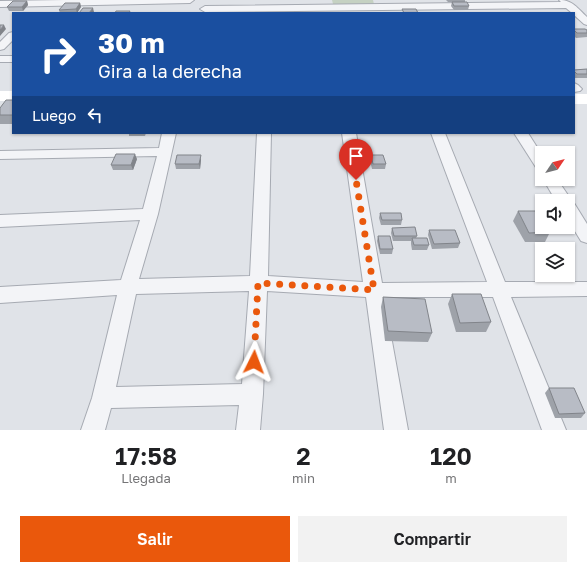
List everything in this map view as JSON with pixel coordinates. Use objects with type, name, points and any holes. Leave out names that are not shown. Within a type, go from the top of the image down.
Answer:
[{"type":"main road","points":[[0,96],[12,96]]},
{"type":"main road","points":[[0,106],[12,105]]},
{"type":"street","points":[[0,4],[190,0]]},
{"type":"street","points":[[33,12],[41,2]]},
{"type":"street","points":[[205,7],[448,6],[500,3],[566,2],[587,22]]},
{"type":"street","points":[[500,3],[508,12]]},
{"type":"street","points":[[0,47],[11,31]]},
{"type":"street","points":[[0,59],[12,59]]},
{"type":"street","points":[[92,430],[103,398],[128,287],[150,214],[169,134]]},
{"type":"street","points":[[248,430],[252,394],[258,283],[264,134]]},
{"type":"street","points":[[349,134],[396,430]]},
{"type":"street","points":[[438,134],[498,290],[554,430]]},
{"type":"street","points":[[522,134],[535,155]]},
{"type":"street","points":[[0,155],[164,152]]},
{"type":"street","points":[[0,220],[150,214]]},
{"type":"street","points":[[575,218],[587,237]]},
{"type":"street","points":[[0,295],[128,287],[258,283],[374,290],[587,289]]},
{"type":"street","points":[[103,398],[252,394]]},
{"type":"green space","points":[[332,0],[373,0],[374,4],[333,4]]},
{"type":"building","points":[[13,1],[27,1],[22,7],[7,7]]},
{"type":"building","points":[[452,2],[467,2],[469,6],[454,6]]},
{"type":"building","points":[[65,3],[80,3],[76,9],[59,10]]},
{"type":"building","points":[[83,8],[93,8],[90,12],[80,12]]},
{"type":"building","points":[[402,9],[416,9],[418,12],[404,12]]},
{"type":"building","points":[[116,11],[130,11],[130,12]]},
{"type":"building","points":[[575,29],[587,30],[587,33],[577,33]]},
{"type":"building","points":[[587,69],[587,74],[577,74],[575,70]]},
{"type":"building","points":[[6,100],[12,100],[12,115],[0,115],[0,108]]},
{"type":"building","points":[[116,154],[135,154],[131,165],[111,165]]},
{"type":"building","points":[[177,155],[201,155],[199,164],[175,164]]},
{"type":"building","points":[[371,155],[383,155],[386,164],[373,164]]},
{"type":"building","points":[[518,211],[535,211],[535,233],[529,233]]},
{"type":"building","points":[[380,213],[401,213],[402,220],[382,220]]},
{"type":"building","points":[[415,227],[417,236],[394,236],[392,228]]},
{"type":"building","points":[[429,230],[455,230],[460,243],[434,244]]},
{"type":"building","points":[[378,236],[390,236],[393,249],[380,249]]},
{"type":"building","points":[[412,238],[427,238],[429,245],[414,245]]},
{"type":"building","points":[[452,294],[481,294],[491,322],[460,323]]},
{"type":"building","points":[[383,297],[425,299],[432,333],[388,331]]},
{"type":"building","points":[[549,388],[574,388],[585,413],[559,414]]},
{"type":"route","points":[[254,362],[258,283],[374,290],[356,180]]}]
